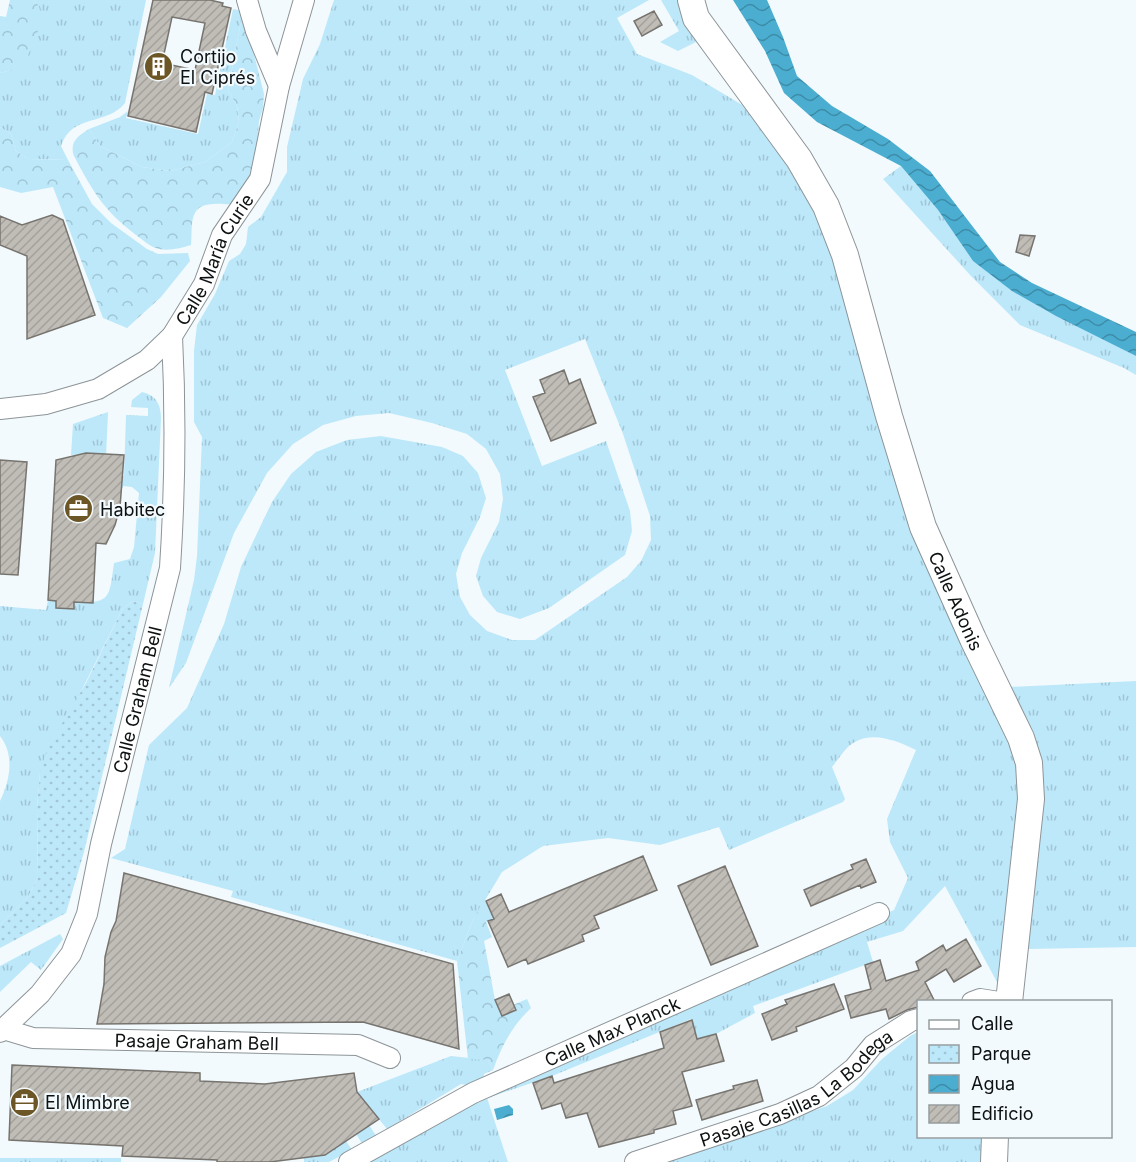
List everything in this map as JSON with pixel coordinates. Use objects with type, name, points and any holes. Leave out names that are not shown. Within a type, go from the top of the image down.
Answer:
[{"type":"main road","name":"Calle Adonis","points":[[691,0],[696,18],[799,159],[826,206],[845,255],[889,416],[923,527],[973,639],[1021,738],[1029,763],[1031,799],[1009,1000]]},
{"type":"main road","points":[[994,1162],[995,1138]]},
{"type":"street","points":[[247,0],[256,31],[279,86]]},
{"type":"street","name":"Calle María Curie","points":[[0,410],[46,404],[98,389],[147,360],[172,336],[204,284],[222,235],[260,179],[279,86],[304,0]]},
{"type":"street","name":"Calle Graham Bell","points":[[2,1030],[40,994],[71,954],[87,914],[101,844],[170,568],[175,402],[172,336]]},
{"type":"street","name":"Calle Max Planck","points":[[350,1162],[473,1093],[879,913]]},
{"type":"street","name":"Pasaje Casillas La Bodega","points":[[635,1162],[780,1114],[819,1096],[854,1068],[873,1046],[917,1019]]},
{"type":"street","name":"Pasaje Graham Bell","points":[[2,1030],[33,1038],[358,1045],[390,1058]]},
{"type":"green space","points":[[10,0],[34,0],[39,6],[42,21],[27,58],[11,70],[0,73],[0,16],[6,17]]},
{"type":"green space","points":[[34,0],[146,0],[125,103],[109,115],[81,124],[66,136],[61,146],[68,160],[28,159],[16,151],[11,134],[0,127],[0,73],[11,70],[39,6]]},
{"type":"green space","points":[[334,0],[649,0],[617,18],[637,54],[692,75],[749,109],[769,131],[802,187],[825,233],[1022,761],[1003,978],[997,982],[945,886],[903,931],[867,942],[873,962],[753,1006],[755,1013],[716,1034],[697,1039],[691,1019],[552,1076],[487,1098],[508,1162],[365,1162],[470,1102],[478,1103],[486,1099],[485,1094],[894,910],[908,878],[890,842],[887,819],[916,750],[886,738],[870,737],[855,742],[845,750],[832,767],[845,799],[843,802],[729,850],[719,827],[660,845],[608,838],[543,846],[502,872],[472,922],[457,961],[231,897],[233,891],[111,858],[125,849],[149,745],[187,708],[224,624],[241,567],[272,502],[291,474],[316,452],[347,440],[381,436],[442,447],[463,456],[478,473],[486,498],[480,517],[462,553],[456,574],[460,597],[470,615],[487,631],[512,640],[535,640],[627,577],[641,561],[651,540],[650,516],[623,434],[585,339],[505,370],[542,466],[606,441],[630,511],[632,531],[625,555],[549,608],[520,619],[497,612],[483,596],[476,576],[481,558],[499,522],[503,499],[500,474],[486,449],[467,434],[389,413],[356,416],[323,425],[293,444],[267,473],[234,533],[186,663],[169,688],[194,580],[197,556],[202,437],[194,422],[194,351],[197,325],[215,294],[229,261],[240,254],[246,244],[248,227],[261,217],[287,172],[287,147],[303,79],[320,44]]},
{"type":"green space","points":[[661,0],[683,0],[696,42],[678,51],[660,42],[679,31]]},
{"type":"green space","points":[[233,9],[243,11],[228,90],[237,106],[239,122],[232,142],[205,162],[170,171],[142,167],[100,146],[89,129],[120,117],[128,111],[126,118],[198,134],[207,94],[215,95]]},
{"type":"green space","points":[[243,11],[264,94],[259,121],[256,165],[250,180],[233,204],[205,205],[199,208],[193,218],[191,245],[163,250],[156,248],[125,226],[99,199],[74,156],[74,143],[89,129],[100,146],[142,167],[170,171],[205,162],[232,142],[239,122],[237,106],[228,90]]},
{"type":"green space","points":[[0,127],[11,134],[16,151],[28,159],[68,160],[92,204],[111,223],[147,249],[158,254],[188,253],[190,261],[161,297],[127,328],[103,318],[53,187],[21,193],[0,187]]},
{"type":"green space","points":[[901,166],[938,210],[973,261],[1136,356],[1136,375],[1020,325],[971,276],[883,179]]},
{"type":"green space","points":[[142,392],[157,401],[161,418],[155,553],[143,604],[132,601],[122,610],[40,773],[37,807],[38,877],[28,897],[0,925],[0,801],[8,776],[9,759],[5,743],[0,736],[0,606],[46,610],[48,600],[56,601],[56,608],[74,609],[74,602],[96,602],[106,596],[111,584],[114,563],[130,559],[134,547],[139,493],[132,487],[119,488],[120,476],[124,476],[126,415],[148,416],[148,408],[131,407],[132,400]]},
{"type":"green space","points":[[108,412],[106,457],[101,457],[101,453],[71,455],[73,424]]},
{"type":"green space","points":[[132,601],[143,604],[84,852],[66,913],[0,948],[0,925],[28,897],[38,877],[37,807],[40,773],[47,749],[86,683],[122,610]]},
{"type":"green space","points":[[1136,681],[1136,947],[1028,949],[1040,775],[1008,687]]},
{"type":"green space","points":[[484,899],[494,919],[486,922],[492,937],[484,941],[495,1000],[502,1016],[515,1010],[513,1005],[527,999],[531,1008],[508,1036],[493,1070],[488,1060],[468,1059],[457,961],[472,922]]},
{"type":"green space","points":[[60,934],[63,939],[41,970],[31,962],[0,992],[0,966]]},
{"type":"green space","points":[[917,1032],[917,1138],[986,1138],[984,1162],[663,1162],[827,1106],[853,1090],[882,1059]]},
{"type":"green space","points":[[451,1056],[488,1060],[493,1070],[484,1074],[483,1080],[472,1086],[461,1084],[387,1129],[357,1092]]},
{"type":"green space","points":[[369,1125],[377,1137],[363,1145],[356,1134]]},
{"type":"green space","points":[[346,1141],[352,1150],[329,1162],[304,1162],[304,1158],[325,1155]]},
{"type":"green space","points":[[0,1158],[121,1158],[121,1162],[0,1162]]},
{"type":"water","points":[[733,0],[767,0],[797,76],[832,106],[888,139],[930,171],[1000,262],[1032,283],[1136,332],[1136,356],[1012,291],[973,261],[938,210],[901,166],[817,122],[784,93],[765,51]]},
{"type":"water","points":[[509,1105],[513,1109],[513,1115],[497,1120],[494,1109]]},
{"type":"building","name":"Cortijo El Ciprés","points":[[153,0],[210,0],[223,3],[222,6],[231,8],[212,94],[205,92],[196,132],[128,116]],"holes":[[[172,17],[205,23],[195,70],[162,63]]]},
{"type":"building","points":[[654,11],[662,25],[642,36],[634,21]]},
{"type":"building","points":[[52,215],[63,220],[95,315],[27,339],[27,256],[0,245],[0,216],[22,225]]},
{"type":"building","points":[[1020,235],[1035,236],[1029,256],[1016,252]]},
{"type":"building","points":[[564,370],[569,384],[580,379],[596,423],[551,441],[533,397],[545,393],[540,380]]},
{"type":"building","points":[[86,453],[124,455],[120,507],[106,544],[96,543],[93,603],[74,602],[74,609],[56,608],[56,601],[48,600],[56,460]]},
{"type":"building","points":[[0,460],[27,462],[18,575],[0,574]]},
{"type":"building","points":[[643,856],[657,890],[594,916],[599,928],[582,935],[584,941],[528,964],[526,959],[508,967],[488,921],[494,919],[486,901],[501,894],[509,912]]},
{"type":"building","points":[[866,859],[876,882],[861,888],[860,885],[811,906],[804,890],[853,869],[851,865]]},
{"type":"building","points":[[725,866],[758,946],[711,965],[678,886]]},
{"type":"building","points":[[124,873],[453,964],[459,1049],[363,1022],[97,1024],[104,984],[105,957],[116,921]]},
{"type":"building","points":[[966,939],[981,966],[954,982],[946,969],[925,982],[934,1000],[917,1000],[917,1007],[889,1019],[886,1009],[851,1018],[845,996],[871,989],[865,965],[880,960],[886,981],[919,970],[916,962],[943,945],[946,951]]},
{"type":"building","points":[[834,984],[844,1009],[796,1027],[797,1031],[772,1040],[762,1014],[787,1004],[785,1000]]},
{"type":"building","points":[[509,994],[516,1010],[502,1016],[495,1000]]},
{"type":"building","points":[[692,1020],[697,1039],[716,1034],[724,1061],[682,1072],[692,1106],[673,1111],[676,1124],[654,1130],[654,1133],[599,1147],[587,1113],[566,1118],[561,1103],[542,1109],[533,1083],[552,1076],[554,1083],[664,1048],[660,1032]]},
{"type":"building","points":[[12,1065],[200,1073],[200,1081],[265,1084],[354,1073],[357,1092],[379,1119],[325,1155],[270,1162],[217,1162],[217,1160],[122,1156],[123,1146],[9,1140]]},
{"type":"building","points":[[757,1080],[763,1101],[702,1120],[696,1100]]},
{"type":"place","name":"Cortijo El Ciprés","points":[[159,66]]},
{"type":"place","name":"Habitec","points":[[79,509]]},
{"type":"place","name":"El Mimbre","points":[[24,1102]]}]
